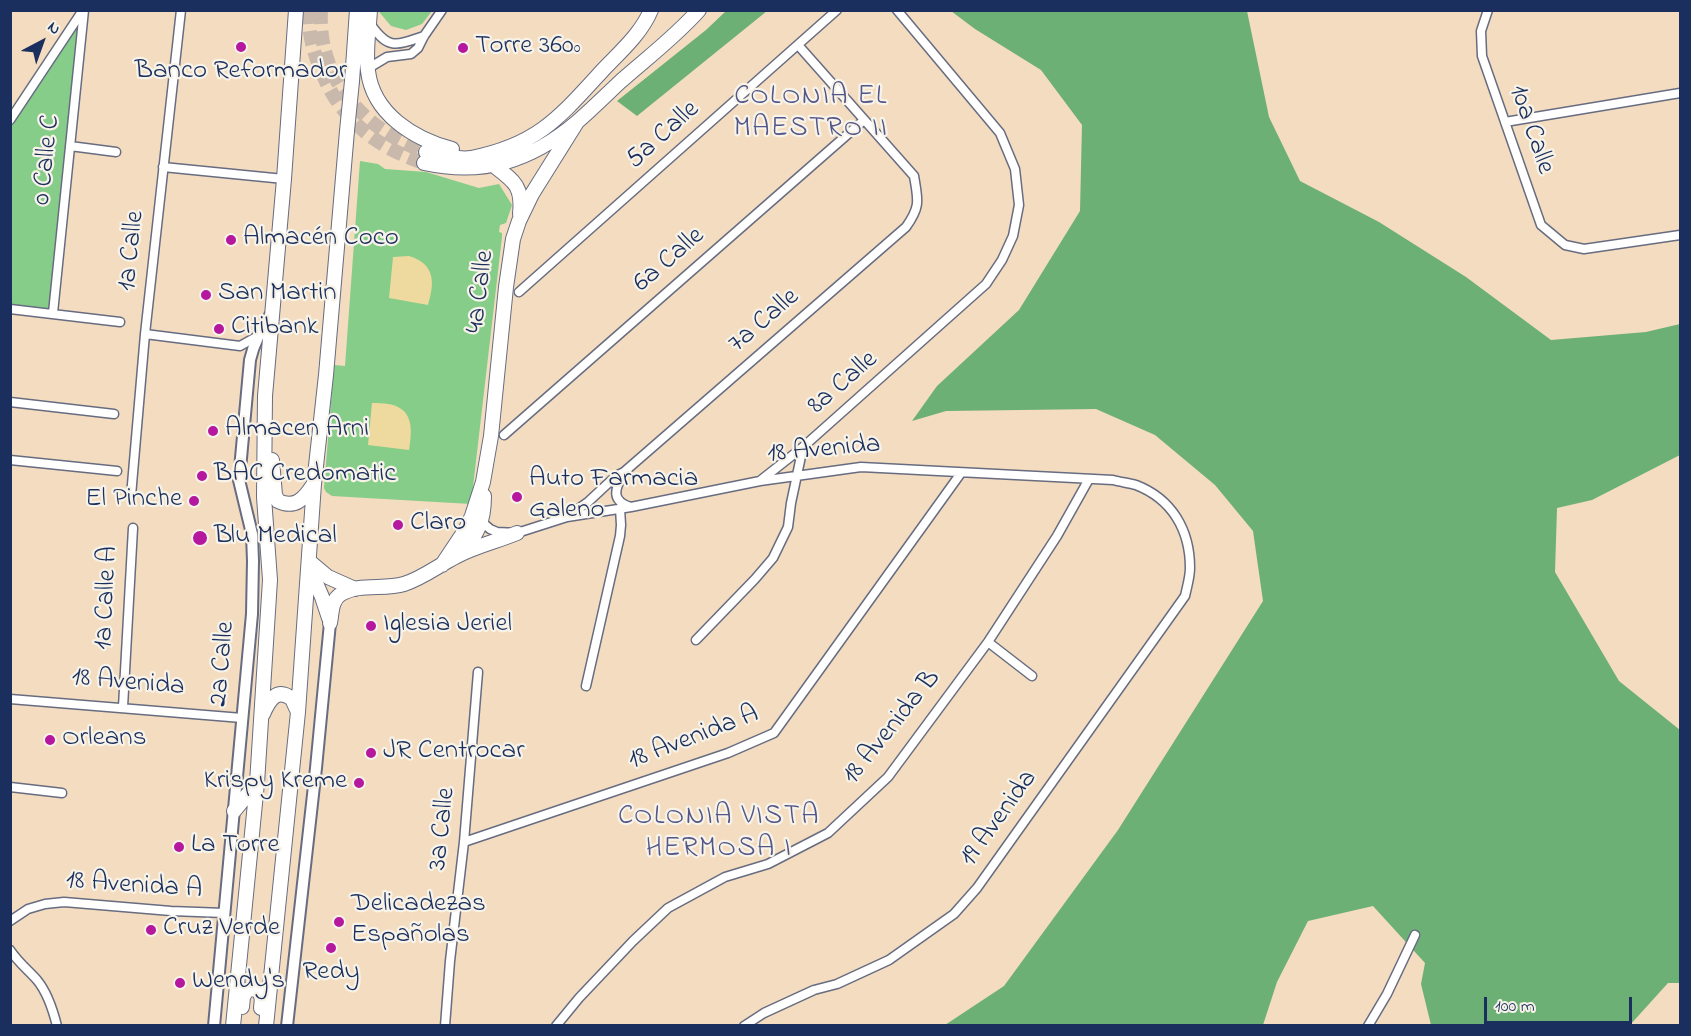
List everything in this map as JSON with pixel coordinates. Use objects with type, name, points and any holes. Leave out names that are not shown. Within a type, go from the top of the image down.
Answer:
[{"type":"main road","points":[[234,1026],[257,783],[270,580],[264,497],[265,396],[296,10]]},
{"type":"main road","points":[[266,1026],[298,711],[314,484],[326,375],[357,10]]},
{"type":"main road","points":[[651,10],[638,34],[563,114],[541,132],[497,152],[471,158],[425,157],[441,167],[508,163],[532,153],[577,122],[685,26],[699,10]]},
{"type":"main road","points":[[370,16],[367,69],[374,93],[385,109],[409,132],[430,142],[477,155]]},
{"type":"main road","name":"4a Calle","points":[[442,565],[466,529],[483,483],[491,436],[509,258],[519,221],[543,174],[577,122]]},
{"type":"main road","points":[[493,165],[518,189],[521,197],[519,221]]},
{"type":"main road","points":[[265,396],[275,495],[278,501],[284,504],[296,504],[304,498],[314,484]]},
{"type":"main road","name":"4a Calle","points":[[482,522],[483,483]]},
{"type":"main road","points":[[459,555],[482,522],[478,500]]},
{"type":"main road","points":[[330,623],[333,603],[337,597],[348,591],[401,585],[415,580],[459,555],[517,533]]},
{"type":"main road","points":[[309,564],[328,577],[355,589]]},
{"type":"main road","points":[[309,564],[330,623]]},
{"type":"main road","points":[[261,719],[268,702],[278,694],[289,696],[295,702],[298,711]]},
{"type":"main road","points":[[234,811],[257,783]]},
{"type":"main road","points":[[234,1026],[241,1018],[245,993],[252,988],[262,996],[260,1026]]},
{"type":"street","points":[[10,120],[84,10]]},
{"type":"street","name":"0 Calle C","points":[[53,313],[84,10]]},
{"type":"street","name":"1a Calle","points":[[131,496],[145,334],[181,10]]},
{"type":"street","points":[[367,69],[387,57],[411,54],[418,48],[442,10]]},
{"type":"street","name":"5a Calle","points":[[519,292],[837,10]]},
{"type":"street","name":"8a Calle","points":[[696,640],[773,558],[788,527],[803,447],[986,284],[1002,260],[1013,236],[1019,205],[1015,169],[1000,133],[897,10]]},
{"type":"street","name":"10a Calle","points":[[1488,10],[1481,31],[1482,56],[1540,225],[1565,245],[1584,249],[1680,235]]},
{"type":"street","points":[[370,16],[381,38],[389,43],[405,42],[424,36]]},
{"type":"street","points":[[798,45],[864,120]]},
{"type":"street","points":[[1505,122],[1680,93]]},
{"type":"street","name":"7a Calle","points":[[567,517],[588,502],[616,476],[624,472],[906,227],[917,212],[914,176],[864,120]]},
{"type":"street","name":"6a Calle","points":[[504,435],[864,120]]},
{"type":"street","points":[[70,146],[116,152]]},
{"type":"street","points":[[163,167],[284,179]]},
{"type":"street","points":[[10,309],[120,322]]},
{"type":"street","name":"2a Calle","points":[[214,1026],[252,614],[253,561],[250,524],[239,480],[250,360],[258,336],[272,313]]},
{"type":"street","points":[[145,334],[240,346],[258,336]]},
{"type":"street","points":[[240,346],[250,360]]},
{"type":"street","points":[[10,402],[114,414]]},
{"type":"street","points":[[760,481],[803,447]]},
{"type":"street","points":[[10,460],[117,471]]},
{"type":"street","name":"18 Avenida","points":[[482,522],[497,532],[517,533],[567,517],[631,507],[760,481],[861,467],[1113,480],[1134,484],[1151,492],[1168,505],[1188,541]]},
{"type":"street","points":[[624,472],[616,495],[623,503],[631,507]]},
{"type":"street","name":"18 Avenida A","points":[[464,842],[728,753],[774,733],[961,473]]},
{"type":"street","name":"18 Avenida B","points":[[556,1026],[633,940],[669,908],[725,877],[768,864],[828,833],[888,777],[988,642],[1057,536],[1089,479]]},
{"type":"street","points":[[585,686],[620,536],[620,508]]},
{"type":"street","name":"1a Calle A","points":[[123,707],[133,528]]},
{"type":"street","name":"19 Avenida","points":[[744,1026],[764,1013],[804,995],[854,977],[889,960],[954,914],[977,888],[1185,596],[1190,570],[1188,541]]},
{"type":"street","points":[[287,1026],[330,623]]},
{"type":"street","points":[[988,642],[1032,676]]},
{"type":"street","name":"3a Calle","points":[[445,1026],[464,842],[478,672]]},
{"type":"street","name":"18 Avenida","points":[[10,699],[242,718]]},
{"type":"street","points":[[10,787],[62,793]]},
{"type":"street","name":"18 Avenida A","points":[[10,921],[28,909],[64,902],[224,914]]},
{"type":"street","points":[[1368,1026],[1387,994],[1415,935]]},
{"type":"street","points":[[10,951],[39,982],[48,999],[57,1026]]},
{"type":"street","points":[[10,962],[25,967]]},
{"type":"green space","points":[[379,10],[432,11],[422,24],[406,30],[391,26]]},
{"type":"green space","points":[[726,11],[767,11],[637,116],[617,101],[706,30]]},
{"type":"green space","points":[[951,11],[1247,11],[1269,117],[1300,181],[1379,222],[1466,277],[1551,340],[1646,332],[1680,324],[1680,455],[1592,500],[1557,508],[1555,572],[1619,681],[1680,730],[1680,983],[1668,983],[1630,1025],[1431,1025],[1421,984],[1425,963],[1373,906],[1308,921],[1277,982],[1263,1025],[945,1025],[1004,986],[1118,830],[1263,601],[1253,531],[1215,485],[1155,435],[1096,409],[946,411],[912,421],[937,386],[1019,310],[1080,211],[1082,125],[1041,70],[975,29]]},
{"type":"green space","points":[[79,23],[52,311],[11,307],[11,124]]},
{"type":"green space","points":[[360,161],[378,164],[385,169],[426,172],[479,188],[499,184],[512,205],[506,223],[500,225],[499,232],[502,233],[502,237],[471,504],[332,496],[324,488],[334,365],[345,366]]},
{"type":"sand","points":[[409,256],[424,264],[431,275],[432,289],[428,305],[389,298],[393,257]]},
{"type":"sand","points":[[372,403],[394,405],[406,414],[411,429],[409,450],[368,445]]},
{"type":"tunnel","points":[[309,10],[312,45],[336,100],[347,114],[373,138],[389,148],[424,163]]},
{"type":"tunnel","points":[[321,10],[322,35],[327,58],[336,79],[349,99],[364,116],[383,130],[426,152]]},
{"type":"place","name":"Banco Reformador","points":[[241,47]]},
{"type":"place","name":"Torre 360º","points":[[463,48]]},
{"type":"place","name":"Almacén Coco","points":[[231,240]]},
{"type":"place","name":"San Martin","points":[[206,295]]},
{"type":"place","name":"Citibank","points":[[219,329]]},
{"type":"place","name":"Almacen Arni","points":[[213,431]]},
{"type":"place","name":"BAC Credomatic","points":[[202,476]]},
{"type":"place","name":"Auto Farmacia Galeno","points":[[517,497]]},
{"type":"place","name":"El Pinche","points":[[194,501]]},
{"type":"place","name":"Claro","points":[[398,525]]},
{"type":"place","name":"Blu Medical","points":[[200,538]]},
{"type":"place","name":"Iglesia Jeriel","points":[[371,626]]},
{"type":"place","name":"Orleans","points":[[50,740]]},
{"type":"place","name":"JR Centrocar","points":[[371,753]]},
{"type":"place","name":"Krispy Kreme","points":[[359,783]]},
{"type":"place","name":"La Torre","points":[[179,847]]},
{"type":"place","name":"Delicadezas Españolas","points":[[339,922]]},
{"type":"place","name":"Cruz Verde","points":[[151,930]]},
{"type":"place","name":"Redy","points":[[331,948]]},
{"type":"place","name":"Wendy's","points":[[180,983]]},
{"type":"district","name":"COLONIA EL MAESTRO II","points":[[811,114]]},
{"type":"district","name":"COLONIA VISTA HERMOSA I","points":[[719,834]]}]
